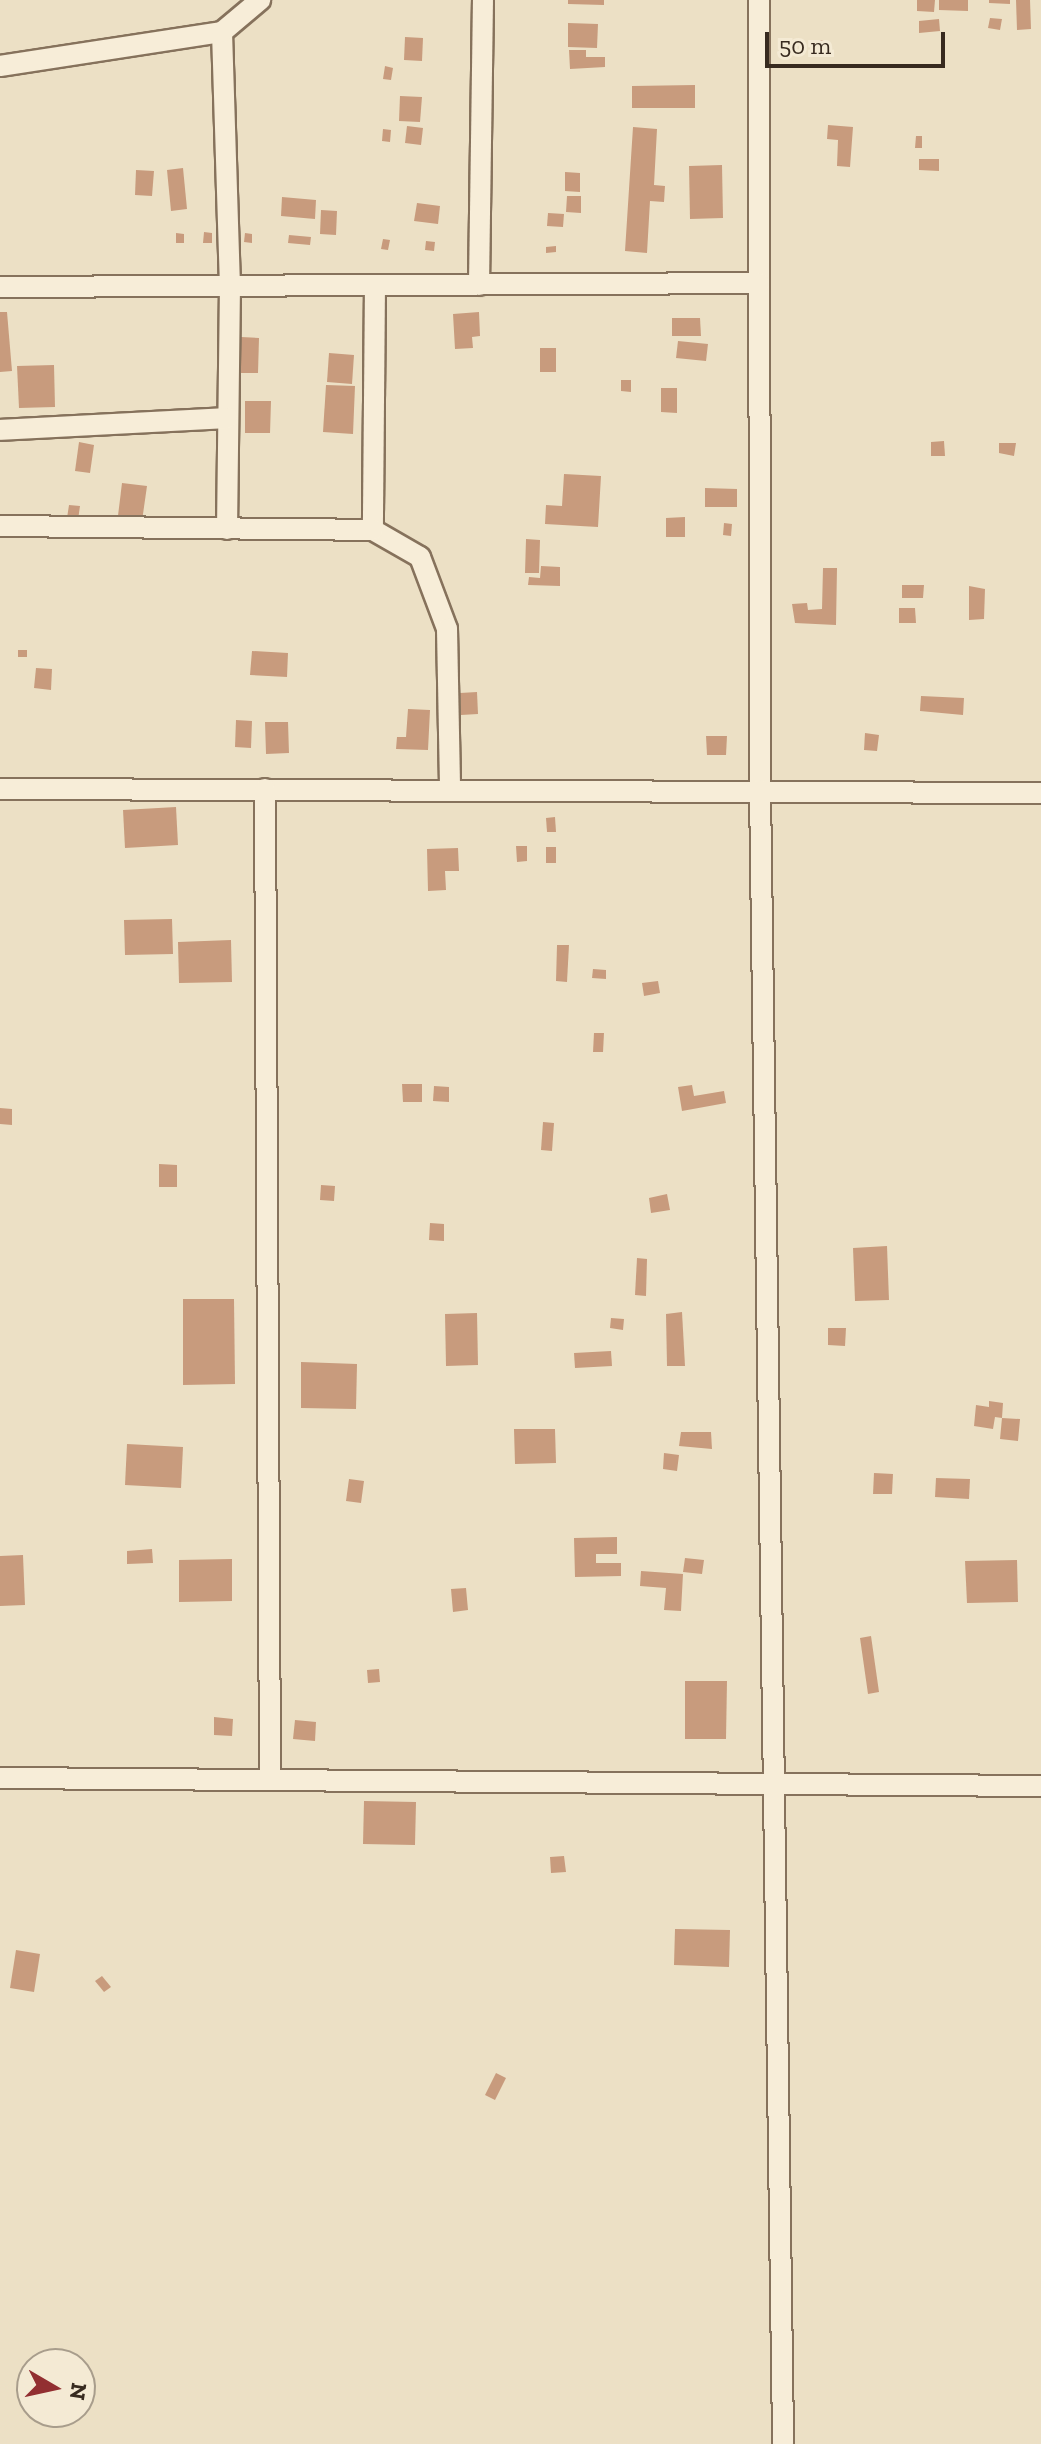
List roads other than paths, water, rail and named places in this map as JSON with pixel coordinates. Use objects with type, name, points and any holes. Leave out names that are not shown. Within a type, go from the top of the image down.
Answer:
[{"type":"street","points":[[0,66],[222,32],[260,0]]},
{"type":"street","points":[[479,285],[483,0]]},
{"type":"street","points":[[759,0],[760,790],[783,2444]]},
{"type":"street","points":[[222,32],[230,285],[227,529]]},
{"type":"street","points":[[0,287],[759,283]]},
{"type":"street","points":[[373,530],[375,285]]},
{"type":"street","points":[[0,430],[228,418]]},
{"type":"street","points":[[0,526],[373,530],[420,557],[447,629],[450,789]]},
{"type":"street","points":[[0,789],[1041,793]]},
{"type":"street","points":[[265,789],[270,1780]]},
{"type":"street","points":[[0,1778],[1041,1786]]}]
